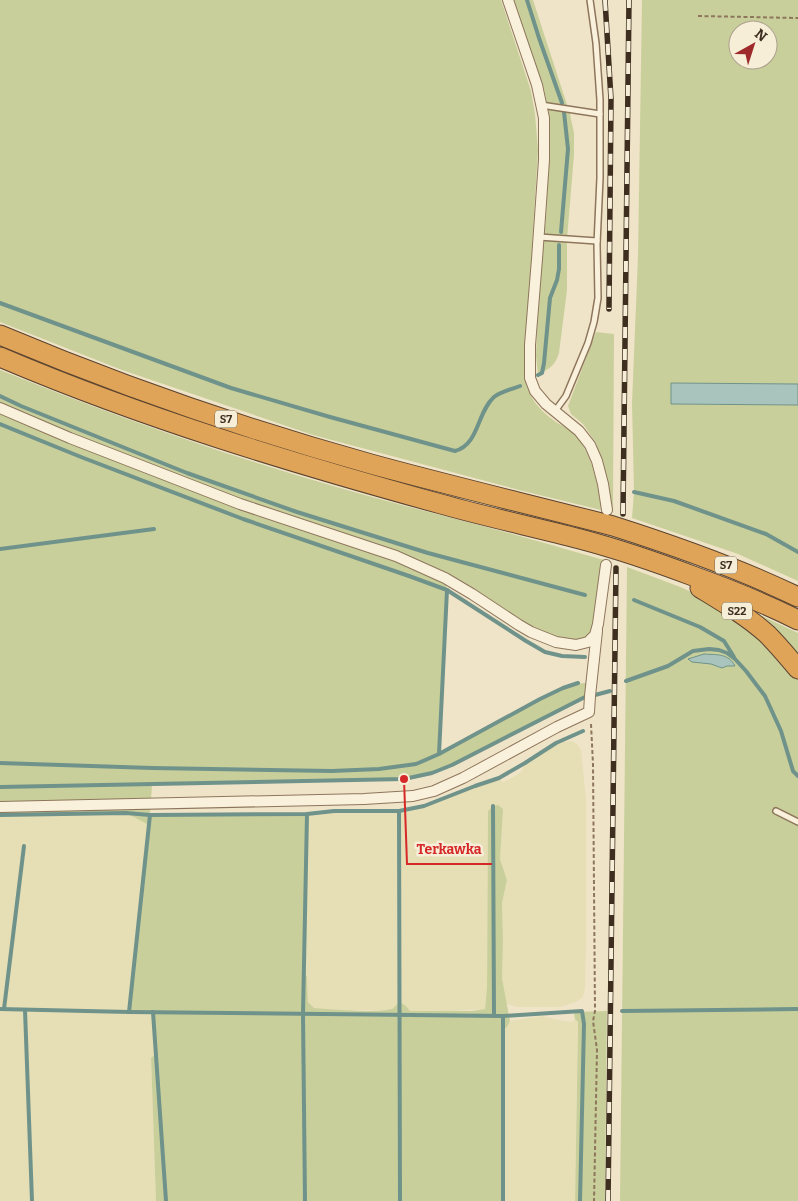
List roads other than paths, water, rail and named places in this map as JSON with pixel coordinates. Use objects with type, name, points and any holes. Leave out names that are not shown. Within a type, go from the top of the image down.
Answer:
[{"type":"highway","name":"S7","points":[[0,335],[106,378],[280,437],[371,464],[613,526],[651,538],[733,568],[798,597]]},
{"type":"highway","name":"S7","points":[[0,357],[187,428],[277,457],[439,504],[582,540],[666,566],[755,600],[798,620]]},
{"type":"highway","name":"S22","points":[[666,566],[719,599],[766,634],[798,669]]},
{"type":"street","points":[[508,0],[537,85],[544,118],[544,160],[530,345],[530,378],[535,390],[546,404],[579,431],[590,445],[597,460],[607,510]]},
{"type":"street","points":[[0,408],[70,438],[240,504],[396,556],[431,571],[461,587],[519,625],[550,640],[576,645],[592,639],[597,630]]},
{"type":"street","points":[[0,807],[364,799],[413,796],[442,788],[557,727],[590,712],[597,630],[606,565]]},
{"type":"lane","points":[[555,412],[566,396],[578,370],[594,322],[598,298],[597,241],[600,178],[600,114],[596,43],[590,0]]},
{"type":"lane","points":[[541,105],[600,114]]},
{"type":"lane","points":[[539,237],[597,241]]},
{"type":"lane","points":[[776,811],[798,822]]},
{"type":"water","points":[[671,383],[798,384],[798,405],[671,404]]},
{"type":"water","points":[[704,654],[726,657],[735,666],[722,668],[711,664],[692,662],[688,659]]},
{"type":"waterway","points":[[527,0],[562,103]]},
{"type":"waterway","points":[[561,232],[568,149],[564,112]]},
{"type":"waterway","points":[[538,375],[542,373],[544,363],[550,298],[559,269],[559,245]]},
{"type":"waterway","points":[[0,303],[231,388],[455,451],[463,448],[469,442],[488,403],[503,392],[520,386]]},
{"type":"waterway","points":[[0,396],[187,473],[297,512],[428,553],[585,595]]},
{"type":"waterway","points":[[0,424],[243,519],[447,590],[545,652],[562,656],[585,657]]},
{"type":"waterway","points":[[634,492],[674,501],[766,534],[798,552]]},
{"type":"waterway","points":[[0,549],[154,529]]},
{"type":"waterway","points":[[439,754],[447,590]]},
{"type":"waterway","points":[[634,600],[700,627],[724,641],[734,657]]},
{"type":"waterway","points":[[626,681],[668,666],[693,651],[709,649],[727,653],[746,671],[765,696],[781,731],[793,771],[798,776]]},
{"type":"waterway","points":[[0,763],[332,771],[379,769],[416,764],[439,754],[540,699],[578,683]]},
{"type":"waterway","points":[[595,695],[610,691]]},
{"type":"waterway","points":[[0,787],[404,779],[432,773],[452,765],[585,697]]},
{"type":"waterway","points":[[0,815],[126,813],[150,815],[307,814],[334,811],[399,811],[424,806],[499,778],[556,743],[583,731]]},
{"type":"waterway","points":[[493,806],[494,1016]]},
{"type":"waterway","points":[[399,811],[400,1201]]},
{"type":"waterway","points":[[305,1201],[303,1014],[307,814]]},
{"type":"waterway","points":[[129,1012],[150,815]]},
{"type":"waterway","points":[[4,1009],[24,846]]},
{"type":"waterway","points":[[0,1009],[503,1016],[582,1011],[584,1024],[580,1201]]},
{"type":"waterway","points":[[622,1011],[797,1009]]},
{"type":"waterway","points":[[25,1010],[32,1201]]},
{"type":"waterway","points":[[153,1012],[166,1201]]},
{"type":"waterway","points":[[503,1016],[503,1201]]},
{"type":"railway","points":[[605,0],[611,99],[609,309]]},
{"type":"railway","points":[[623,514],[629,0]]},
{"type":"railway","points":[[608,1201],[616,568]]},
{"type":"place","name":"Terkawka","points":[[404,779]]}]
